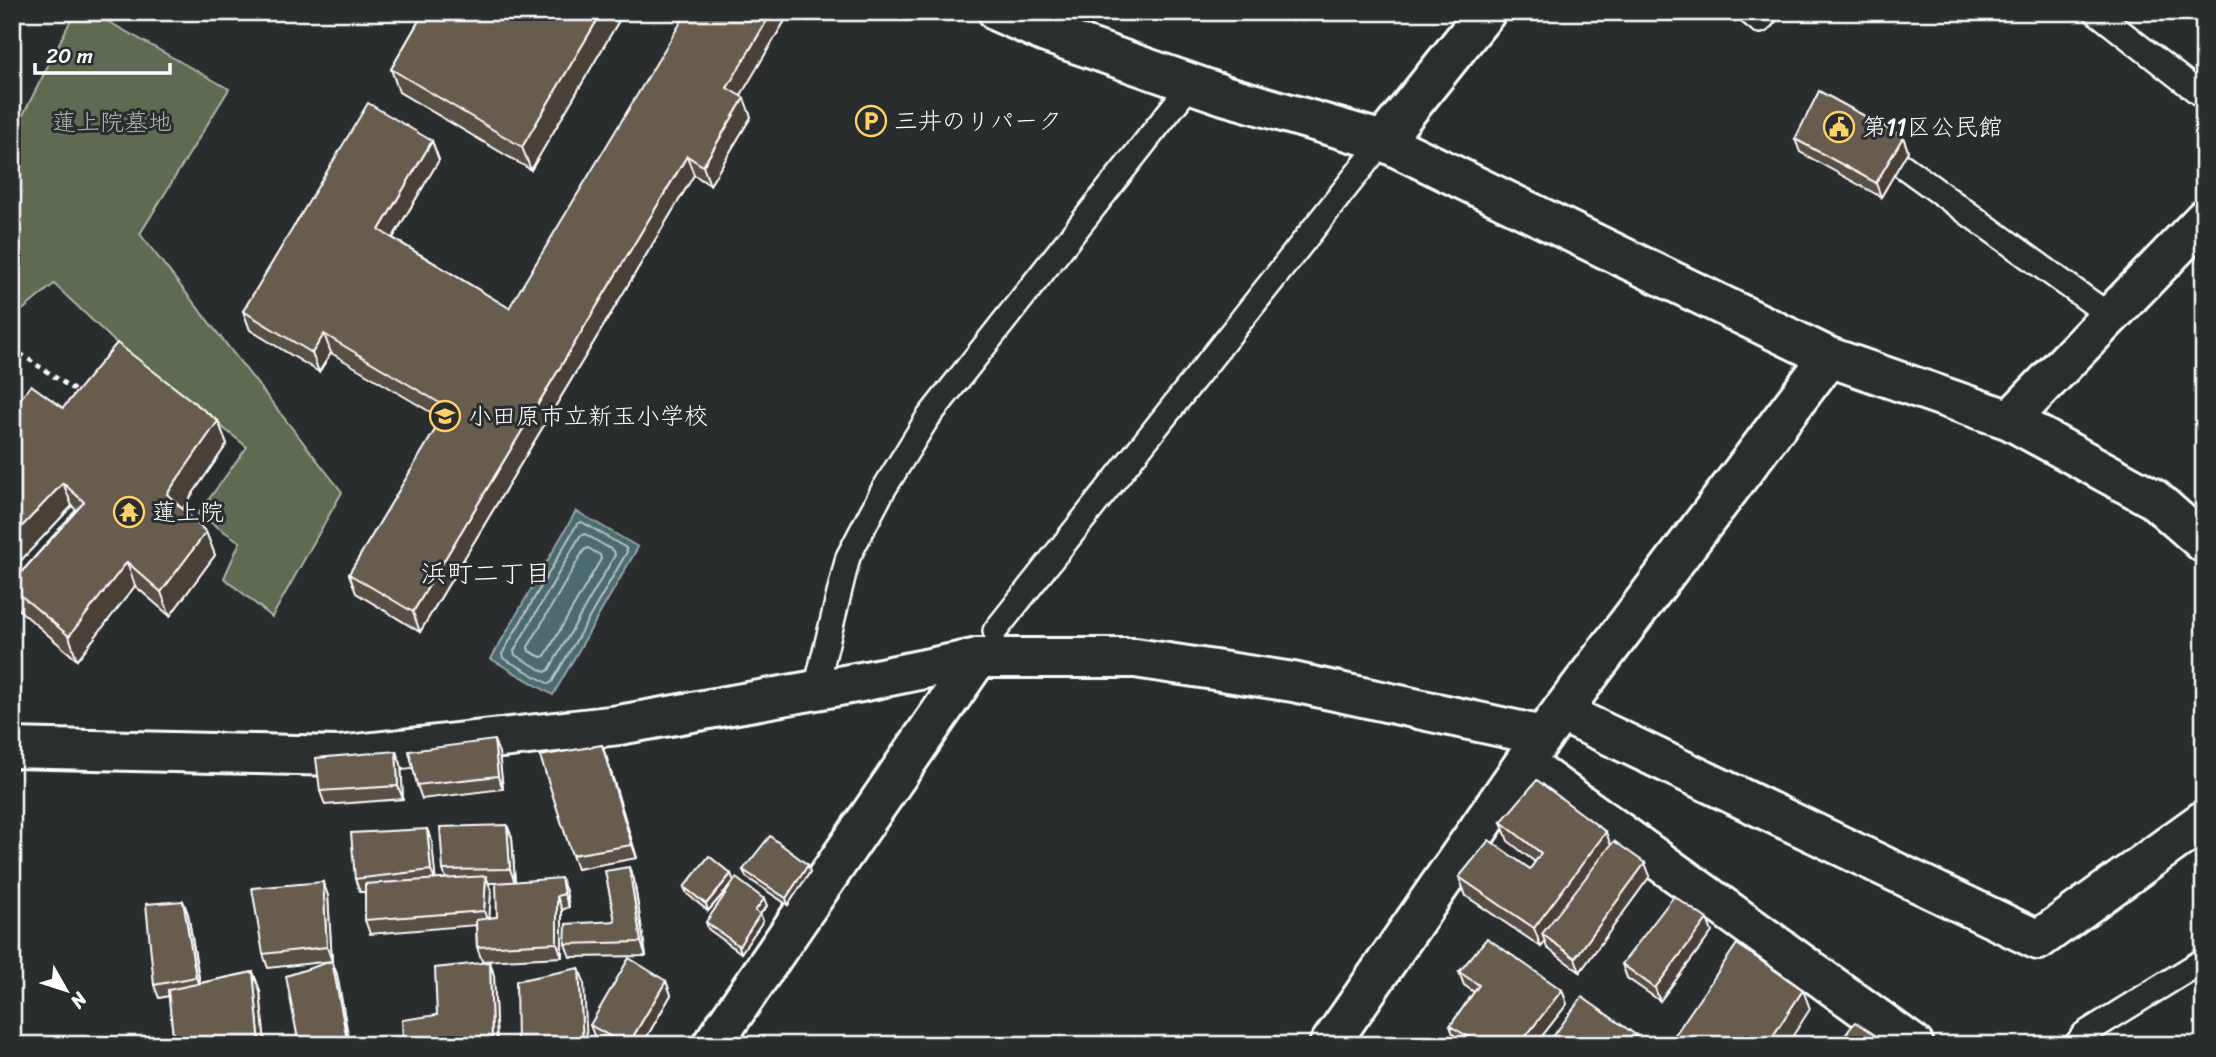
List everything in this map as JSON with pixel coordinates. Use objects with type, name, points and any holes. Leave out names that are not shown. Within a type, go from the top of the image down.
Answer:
[{"type":"street","points":[[998,12],[1054,22],[1191,84],[1383,141],[1829,356],[2010,420],[2154,499],[2204,543]]},
{"type":"street","points":[[1383,141],[1486,12]]},
{"type":"street","points":[[2010,420],[2204,219]]},
{"type":"street","points":[[1329,1045],[1543,738],[1829,356]]},
{"type":"street","points":[[712,1045],[986,645]]},
{"type":"street","points":[[12,748],[338,757],[619,725],[861,682],[986,645],[1135,658],[1293,682],[1543,738],[2039,940],[2204,820]]},
{"type":"street","points":[[1543,738],[1914,1045]]},
{"type":"lane","points":[[1749,12],[1760,21],[1767,12]]},
{"type":"lane","points":[[2096,12],[2204,97]]},
{"type":"lane","points":[[816,688],[848,557],[882,492],[927,419],[1191,84]]},
{"type":"lane","points":[[986,645],[1383,141]]},
{"type":"lane","points":[[1900,164],[2110,316]]},
{"type":"lane","points":[[2076,1045],[2084,1034],[2204,960]]},
{"type":"path","points":[[12,348],[84,397]]},
{"type":"green space","name":"蓮上院墓地","points":[[75,12],[91,12],[229,89],[140,234],[342,492],[272,617],[224,578],[240,542],[198,514],[247,447],[113,340],[54,284],[20,312],[12,308],[12,137]]},
{"type":"water","points":[[576,511],[638,547],[553,695],[491,659]]},
{"type":"building","points":[[424,12],[602,12],[522,147],[391,69]]},
{"type":"building","points":[[687,12],[772,12],[727,88],[744,98],[703,166],[687,156],[413,612],[349,574],[448,408],[324,334],[312,353],[243,311],[368,103],[432,141],[379,230],[509,308]]},
{"type":"building","name":"第11区公民館","points":[[1819,91],[1903,137],[1876,183],[1795,139]]},
{"type":"building","name":"蓮上院","points":[[117,343],[218,421],[167,494],[206,532],[161,592],[127,562],[69,636],[12,588],[12,583],[84,502],[63,483],[12,537],[12,410],[31,385],[63,408]]},
{"type":"building","points":[[494,740],[498,776],[417,785],[409,751]]},
{"type":"building","points":[[602,745],[632,845],[572,855],[540,756]]},
{"type":"building","points":[[396,751],[398,786],[320,791],[316,758]]},
{"type":"building","points":[[1537,780],[1606,832],[1534,928],[1459,877],[1489,840],[1530,869],[1541,853],[1501,822]]},
{"type":"building","points":[[507,825],[510,869],[443,870],[440,827]]},
{"type":"building","points":[[427,829],[431,870],[355,879],[351,833]]},
{"type":"building","points":[[770,836],[808,865],[786,898],[743,870]]},
{"type":"building","points":[[1614,841],[1645,863],[1575,958],[1542,934]]},
{"type":"building","points":[[709,856],[731,874],[706,904],[684,887]]},
{"type":"building","points":[[629,867],[641,942],[565,944],[566,924],[615,921],[605,871]]},
{"type":"building","points":[[486,876],[484,911],[365,920],[365,884]]},
{"type":"building","points":[[561,878],[564,894],[557,896],[557,943],[477,947],[476,920],[497,917],[496,883]]},
{"type":"building","points":[[736,878],[764,899],[755,911],[760,914],[739,946],[706,922]]},
{"type":"building","points":[[323,882],[327,947],[263,954],[252,888]]},
{"type":"building","points":[[1674,896],[1707,919],[1655,988],[1622,964]]},
{"type":"building","points":[[183,901],[196,977],[154,985],[146,904]]},
{"type":"building","points":[[1487,938],[1562,990],[1519,1045],[1483,1045],[1450,1026],[1479,985],[1459,972]]},
{"type":"building","points":[[1737,944],[1803,990],[1767,1045],[1668,1045]]},
{"type":"building","points":[[629,958],[666,981],[626,1045],[590,1025]]},
{"type":"building","points":[[332,961],[348,1045],[299,1045],[286,976]]},
{"type":"building","points":[[490,962],[492,1038],[403,1039],[402,1020],[437,1015],[435,968]]},
{"type":"building","points":[[579,968],[583,1045],[517,1045],[516,981]]},
{"type":"building","points":[[253,972],[260,1045],[174,1045],[168,990]]},
{"type":"building","points":[[1582,997],[1636,1035],[1629,1045],[1547,1045]]},
{"type":"building","points":[[1855,1022],[1889,1044],[1838,1045]]},
{"type":"place","name":"三井のリパーク","points":[[871,121]]},
{"type":"place","name":"第11区公民館","points":[[1839,127]]},
{"type":"place","name":"小田原市立新玉小学校","points":[[445,416]]},
{"type":"place","name":"蓮上院","points":[[129,512]]},
{"type":"district","name":"浜町二丁目","points":[[486,573]]}]
